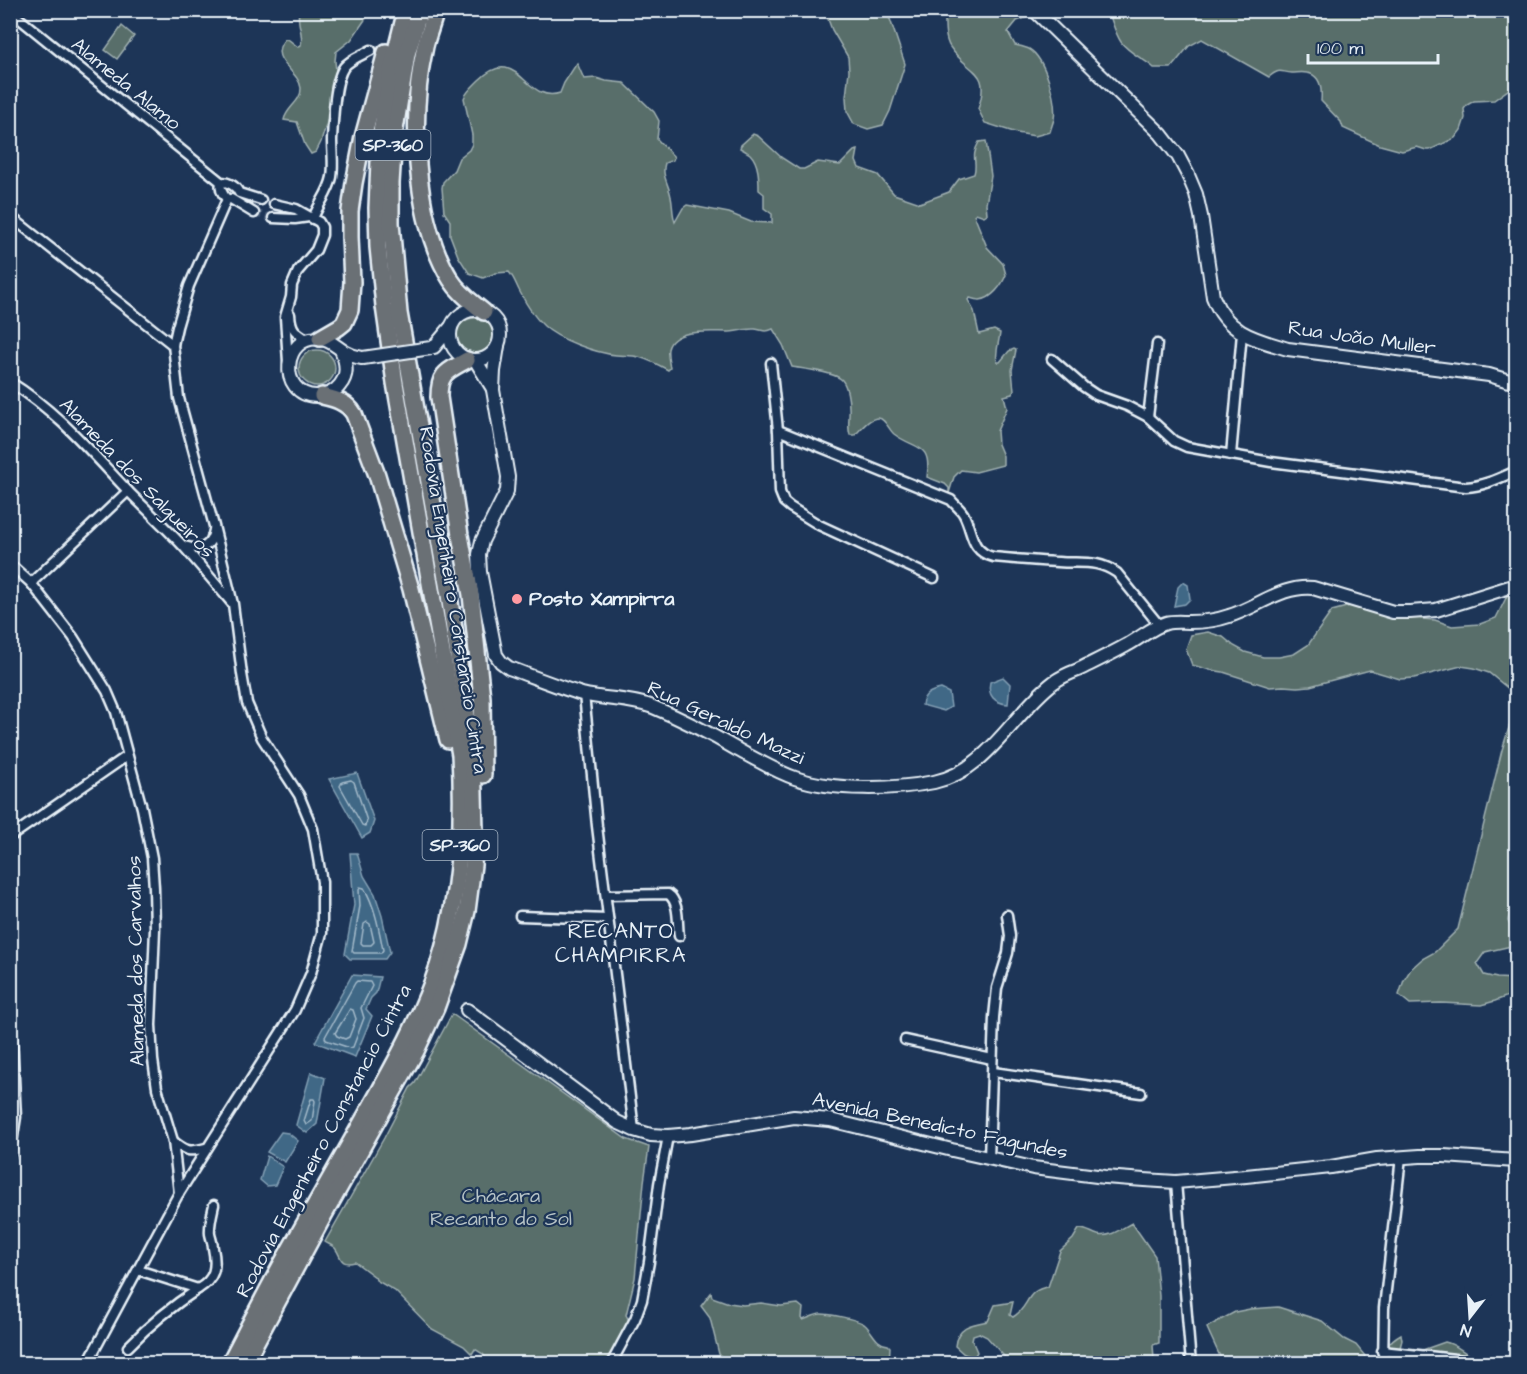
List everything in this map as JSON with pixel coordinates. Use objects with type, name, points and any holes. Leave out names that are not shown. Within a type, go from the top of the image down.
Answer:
[{"type":"highway","points":[[314,339],[344,323],[350,310],[352,282],[350,211],[354,183],[363,137],[382,66],[392,34],[405,10]]},
{"type":"highway","name":"Rodovia Engenheiro Constancio Cintra","points":[[244,1364],[416,1051],[436,1008],[459,944],[467,911],[473,864],[462,797],[460,755],[395,383],[378,247],[380,138],[391,70],[405,10]]},
{"type":"highway","name":"Rodovia Engenheiro Constancio Cintra","points":[[229,1364],[288,1252],[409,1034],[438,966],[468,833],[473,756],[449,595],[399,313],[392,243],[391,183],[394,136],[407,54],[420,10]]},
{"type":"highway","points":[[436,10],[425,44],[417,103],[417,145],[423,198],[427,223],[435,249],[451,280],[484,312]]},
{"type":"highway","points":[[467,358],[449,370],[439,384],[460,535],[471,595],[482,698],[482,808],[468,833]]},
{"type":"highway","points":[[322,396],[337,400],[350,408],[377,475],[411,588],[437,690],[448,738],[455,801],[468,833]]},
{"type":"street","name":"Rua João Muller","points":[[1034,10],[1161,134],[1178,156],[1196,195],[1212,287],[1218,310],[1228,323],[1242,333],[1288,349],[1488,375],[1516,383]]},
{"type":"street","name":"Alameda Alamo","points":[[10,11],[221,182],[230,184],[239,193],[261,200]]},
{"type":"street","points":[[311,218],[329,190],[332,179],[334,114],[337,89],[343,68],[371,50]]},
{"type":"street","points":[[221,182],[220,189],[229,199],[254,213]]},
{"type":"street","points":[[229,199],[237,197],[239,193]]},
{"type":"street","points":[[87,1364],[178,1193],[295,1010],[311,973],[322,933],[322,882],[313,829],[299,795],[262,738],[247,703],[233,604],[179,398],[173,345],[181,312],[189,286],[229,199]]},
{"type":"street","points":[[274,204],[296,210],[319,222],[322,227],[322,235],[316,250],[298,271],[292,285],[289,308],[292,327],[296,332],[331,342],[347,354],[363,358],[433,347],[467,358],[485,359],[498,346]]},
{"type":"street","points":[[10,216],[173,345]]},
{"type":"street","points":[[273,218],[311,218]]},
{"type":"street","points":[[289,308],[285,317],[288,365],[294,385],[302,392],[312,396],[322,396],[333,392],[342,383],[346,372],[346,360],[341,350]]},
{"type":"street","points":[[433,347],[455,319],[464,312],[474,310],[493,317],[500,336],[493,390]]},
{"type":"street","points":[[450,328],[449,337],[452,346],[467,358],[493,390]]},
{"type":"street","points":[[1231,455],[1242,333]]},
{"type":"street","points":[[288,365],[291,354],[298,345],[314,339]]},
{"type":"street","points":[[1148,417],[1157,344]]},
{"type":"street","points":[[346,372],[363,358]]},
{"type":"street","points":[[1052,359],[1096,395],[1127,406],[1148,417],[1174,441],[1187,447],[1466,487],[1491,482],[1516,471]]},
{"type":"street","points":[[771,363],[778,430],[781,497],[790,507],[819,525],[934,578]]},
{"type":"street","name":"Alameda dos Salgueiros","points":[[10,382],[53,413],[80,438],[128,491],[182,545],[233,604]]},
{"type":"street","name":"Rua Geraldo Mazzi","points":[[493,390],[508,477],[507,491],[482,541],[479,554],[480,572],[496,655],[501,662],[509,668],[584,694],[636,702],[652,707],[704,731],[774,769],[814,783],[875,787],[935,782],[951,777],[982,756],[1056,680],[1114,652],[1160,626],[1173,622],[1202,622],[1220,619],[1290,589],[1302,587],[1313,588],[1393,612],[1410,612],[1436,610],[1516,585]]},
{"type":"street","points":[[778,430],[951,500],[964,514],[975,544],[986,555],[1058,562],[1093,562],[1111,568],[1160,626]]},
{"type":"street","points":[[31,584],[128,491]]},
{"type":"street","points":[[182,545],[196,549],[205,546],[212,539],[214,526]]},
{"type":"street","name":"Alameda dos Carvalhos","points":[[10,564],[31,584],[73,638],[107,691],[116,712],[142,808],[152,858],[154,888],[155,929],[151,1025],[153,1060],[157,1088],[173,1141],[178,1193]]},
{"type":"street","points":[[584,694],[608,920],[634,1130]]},
{"type":"street","points":[[10,837],[127,756]]},
{"type":"street","points":[[606,895],[668,894],[673,898],[675,904],[679,936]]},
{"type":"street","points":[[989,1159],[995,1000],[1010,936],[1007,915]]},
{"type":"street","points":[[520,916],[608,920]]},
{"type":"street","points":[[10,997],[16,1117],[10,1155]]},
{"type":"street","name":"Avenida Benedicto Fagundes","points":[[467,1010],[617,1122],[651,1135],[691,1134],[794,1117],[830,1120],[1033,1168],[1096,1176],[1176,1182],[1304,1170],[1401,1157],[1444,1156],[1516,1161]]},
{"type":"street","points":[[905,1040],[992,1059]]},
{"type":"street","points":[[993,1072],[1141,1093]]},
{"type":"street","points":[[611,1364],[642,1300],[668,1136]]},
{"type":"street","points":[[173,1141],[184,1150],[194,1151],[206,1148]]},
{"type":"street","points":[[1383,1364],[1384,1308],[1401,1157]]},
{"type":"street","points":[[1176,1182],[1191,1364]]},
{"type":"street","points":[[128,1347],[156,1320],[179,1301],[207,1284],[212,1277],[215,1268],[210,1233],[214,1205]]},
{"type":"street","points":[[138,1270],[198,1289]]},
{"type":"street","points":[[1382,1351],[1501,1364]]},
{"type":"green space","points":[[299,11],[371,11],[351,40],[336,52],[337,81],[334,99],[321,142],[316,152],[311,154],[305,145],[297,122],[284,120],[299,97],[301,88],[279,53],[280,46],[285,39],[298,47],[301,45]]},
{"type":"green space","points":[[825,11],[880,11],[890,19],[905,64],[890,111],[883,125],[868,129],[854,124],[847,111],[848,57],[832,30]]},
{"type":"green space","points":[[945,11],[1035,11],[1033,15],[1017,21],[1008,32],[1015,45],[1029,49],[1035,54],[1045,70],[1054,102],[1054,119],[1050,132],[1035,136],[985,123],[978,109],[982,96],[980,78],[950,47],[945,30]]},
{"type":"green space","points":[[1108,11],[1516,11],[1516,84],[1494,100],[1474,101],[1467,105],[1464,109],[1465,118],[1461,130],[1455,138],[1430,150],[1417,147],[1402,151],[1380,145],[1343,128],[1341,122],[1321,101],[1320,84],[1312,74],[1280,71],[1269,77],[1202,39],[1189,46],[1171,68],[1154,68],[1121,42]]},
{"type":"green space","points":[[122,26],[134,36],[117,59],[105,50]]},
{"type":"green space","points":[[577,63],[584,79],[596,78],[624,83],[654,112],[659,121],[657,139],[674,157],[673,160],[665,163],[664,172],[675,222],[687,205],[729,213],[751,222],[772,223],[772,214],[764,208],[764,194],[759,190],[755,162],[750,154],[740,148],[753,134],[799,169],[818,162],[840,165],[858,150],[856,161],[859,168],[878,175],[894,194],[920,203],[949,192],[959,179],[974,174],[976,147],[979,142],[986,141],[991,176],[986,204],[987,214],[984,216],[976,213],[974,215],[987,247],[1003,264],[1006,275],[989,297],[968,300],[974,311],[979,334],[994,330],[1000,333],[997,362],[1000,362],[1009,351],[1016,350],[1012,370],[1014,391],[1004,396],[1007,408],[997,431],[1003,465],[976,472],[961,470],[954,477],[949,493],[949,488],[945,484],[927,477],[928,466],[924,452],[894,434],[880,419],[871,420],[855,435],[850,435],[848,397],[842,380],[826,373],[792,367],[773,329],[703,332],[677,337],[668,349],[670,368],[668,370],[639,357],[608,354],[588,349],[551,331],[530,310],[509,272],[496,273],[483,278],[469,273],[458,256],[450,235],[450,221],[444,212],[442,188],[443,182],[454,170],[459,158],[469,150],[472,144],[465,95],[492,70],[503,68],[513,71],[538,91],[548,94],[560,93]]},
{"type":"green space","points":[[475,318],[488,324],[494,337],[488,350],[475,356],[462,350],[456,337],[462,324]]},
{"type":"green space","points":[[317,350],[329,356],[335,368],[329,380],[317,386],[305,380],[299,368],[305,356]]},
{"type":"green space","points":[[1516,588],[1516,876],[1508,921],[1516,935],[1516,945],[1485,952],[1477,963],[1484,975],[1516,979],[1516,993],[1481,1005],[1410,1004],[1399,995],[1411,969],[1422,959],[1435,952],[1458,929],[1512,718],[1510,690],[1489,673],[1461,666],[1414,678],[1400,679],[1370,670],[1310,686],[1270,687],[1192,665],[1186,649],[1191,635],[1208,632],[1223,637],[1245,652],[1263,657],[1294,654],[1308,645],[1332,611],[1350,606],[1377,604],[1452,626],[1480,624],[1496,618],[1509,592]]},
{"type":"green space","name":"Chácara Recanto do Sol","points":[[452,1014],[626,1139],[649,1147],[635,1278],[626,1315],[631,1324],[628,1342],[617,1363],[490,1363],[483,1354],[475,1349],[472,1354],[464,1346],[432,1329],[395,1291],[376,1280],[355,1262],[343,1262],[335,1248],[325,1242]]},
{"type":"green space","points":[[1132,1223],[1155,1256],[1159,1296],[1159,1343],[1153,1345],[1153,1363],[1010,1363],[987,1337],[979,1333],[973,1335],[972,1340],[977,1352],[974,1357],[964,1354],[955,1346],[956,1339],[962,1330],[988,1321],[995,1305],[1013,1302],[1010,1315],[1013,1317],[1022,1309],[1031,1295],[1048,1287],[1060,1251],[1073,1239],[1079,1229],[1102,1236],[1116,1232]]},
{"type":"green space","points":[[711,1293],[712,1297],[743,1305],[798,1304],[803,1308],[803,1320],[821,1314],[860,1322],[880,1342],[890,1347],[889,1363],[726,1363],[719,1354],[710,1318],[701,1306]]},
{"type":"green space","points":[[1278,1307],[1322,1321],[1344,1339],[1356,1345],[1365,1356],[1361,1363],[1223,1363],[1207,1328],[1235,1312]]},
{"type":"green space","points":[[1401,1334],[1402,1340],[1396,1363],[1379,1364],[1387,1346]]},
{"type":"green space","points":[[1445,1342],[1476,1358],[1509,1363],[1402,1364],[1417,1352]]},
{"type":"water","points":[[1183,582],[1188,585],[1190,599],[1185,604],[1174,606],[1178,587]]},
{"type":"water","points":[[1003,677],[1010,684],[1008,704],[993,698],[989,687],[990,682]]},
{"type":"water","points":[[941,689],[949,693],[951,707],[944,711],[922,705],[928,694]]},
{"type":"water","points":[[357,773],[374,821],[370,833],[362,838],[329,779]]},
{"type":"water","points":[[350,853],[357,853],[364,876],[375,894],[390,952],[385,959],[350,959],[345,954],[354,905]]},
{"type":"water","points":[[352,975],[380,977],[376,993],[366,1009],[372,1016],[355,1057],[315,1042]]},
{"type":"water","points":[[311,1072],[325,1078],[317,1124],[307,1133],[296,1125]]},
{"type":"water","points":[[281,1132],[288,1133],[298,1141],[285,1162],[267,1152]]},
{"type":"water","points":[[267,1156],[283,1167],[275,1185],[267,1186],[260,1180]]},
{"type":"tunnel","points":[[254,213],[273,218]]},
{"type":"place","name":"Posto Xampirra","points":[[517,599]]},
{"type":"district","name":"RECANTO CHAMPIRRA","points":[[621,943]]}]
